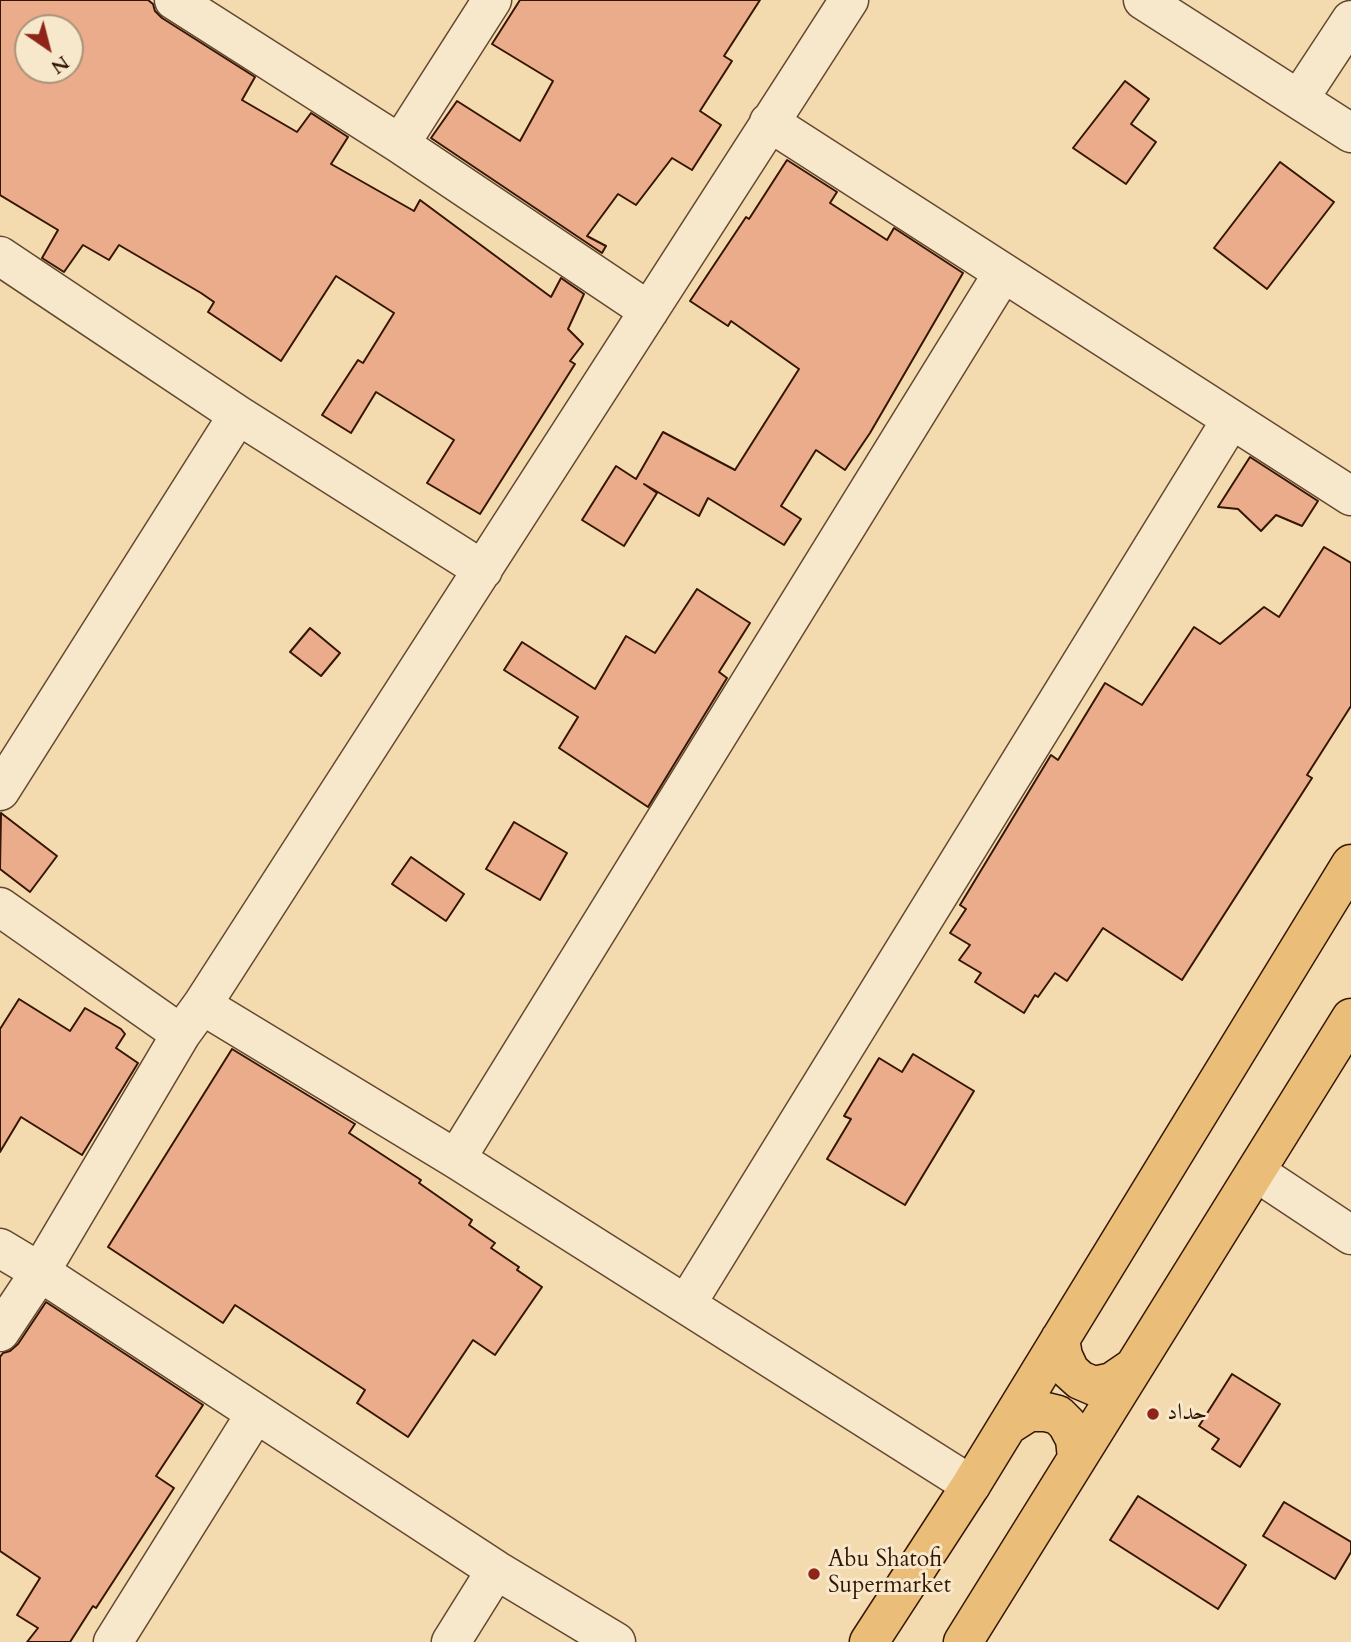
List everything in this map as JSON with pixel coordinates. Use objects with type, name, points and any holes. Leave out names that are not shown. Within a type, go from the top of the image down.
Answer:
[{"type":"main road","points":[[869,1642],[971,1485],[1351,864]]},
{"type":"main road","points":[[963,1642],[1351,1018]]},
{"type":"main road","points":[[1060,1339],[1063,1356],[1070,1371],[1080,1380],[1094,1386],[1112,1382],[1134,1367]]},
{"type":"main road","points":[[1007,1426],[1029,1412],[1058,1415],[1067,1424],[1075,1439],[1077,1458]]},
{"type":"street","points":[[174,0],[400,144],[649,311]]},
{"type":"street","points":[[400,144],[492,0]]},
{"type":"street","points":[[0,1332],[40,1272],[191,1020],[849,0]]},
{"type":"street","points":[[1143,0],[1351,133]]},
{"type":"street","points":[[1299,99],[1351,20]]},
{"type":"street","points":[[769,122],[1351,496]]},
{"type":"street","points":[[0,257],[238,415],[483,570]]},
{"type":"street","points":[[456,1158],[1003,272]]},
{"type":"street","points":[[0,791],[238,415]]},
{"type":"street","points":[[687,1303],[1231,419]]},
{"type":"street","points":[[0,907],[191,1020],[456,1158],[971,1485]]},
{"type":"street","points":[[1255,1172],[1351,1235]]},
{"type":"street","points":[[0,1248],[496,1570],[616,1642]]},
{"type":"street","points":[[113,1642],[256,1413]]},
{"type":"street","points":[[451,1642],[496,1570]]},
{"type":"building","points":[[0,0],[148,0],[162,18],[255,77],[242,100],[297,132],[311,113],[348,137],[331,164],[414,211],[420,200],[551,297],[561,278],[584,294],[568,329],[583,344],[570,361],[575,364],[480,514],[427,483],[454,440],[376,392],[351,433],[322,415],[358,360],[363,363],[394,313],[336,276],[281,361],[208,312],[214,302],[119,245],[109,260],[83,245],[64,272],[42,258],[58,230],[0,195]]},
{"type":"building","points":[[520,0],[760,0],[724,56],[732,61],[700,111],[721,125],[692,170],[672,158],[636,205],[618,194],[587,236],[606,246],[602,253],[431,138],[457,101],[520,141],[553,81],[492,44]]},
{"type":"building","points":[[1125,81],[1149,99],[1131,124],[1156,142],[1126,184],[1073,148]]},
{"type":"building","points":[[787,160],[837,192],[830,203],[887,240],[894,228],[963,273],[870,433],[845,470],[816,450],[781,506],[801,519],[784,545],[708,498],[699,516],[644,484],[657,493],[624,546],[582,520],[616,466],[636,479],[663,432],[735,470],[799,369],[731,321],[728,326],[690,301],[746,217],[749,219]]},
{"type":"building","points":[[1280,162],[1334,202],[1267,289],[1214,248]]},
{"type":"building","points":[[1250,457],[1318,501],[1302,526],[1276,515],[1261,531],[1238,509],[1218,507]]},
{"type":"building","points":[[1324,547],[1351,563],[1351,706],[1307,775],[1312,778],[1182,980],[1103,928],[1067,981],[1055,973],[1038,997],[1035,995],[1024,1013],[975,982],[981,973],[959,960],[970,945],[950,933],[966,909],[960,905],[1051,755],[1058,760],[1105,683],[1142,705],[1194,627],[1220,644],[1264,607],[1279,617]]},
{"type":"building","points":[[697,589],[750,623],[719,672],[727,678],[648,807],[559,748],[578,717],[504,670],[522,642],[595,689],[626,636],[655,653]]},
{"type":"building","points":[[310,628],[340,653],[321,676],[290,652]]},
{"type":"building","points":[[1,813],[57,856],[30,892],[0,869]]},
{"type":"building","points":[[514,822],[567,853],[540,900],[486,869]]},
{"type":"building","points":[[411,857],[464,894],[446,921],[392,884]]},
{"type":"building","points":[[19,999],[70,1031],[85,1008],[121,1029],[125,1034],[116,1048],[138,1063],[82,1155],[21,1117],[0,1152],[0,1029]]},
{"type":"building","points":[[232,1049],[355,1124],[349,1133],[421,1180],[419,1183],[472,1220],[469,1225],[495,1243],[491,1248],[542,1287],[495,1355],[473,1340],[408,1437],[357,1403],[365,1390],[235,1305],[223,1323],[108,1247]]},
{"type":"building","points":[[913,1054],[974,1091],[905,1205],[827,1159],[851,1119],[844,1116],[879,1058],[902,1072]]},
{"type":"building","points":[[46,1302],[203,1405],[156,1476],[174,1488],[96,1608],[93,1606],[70,1642],[27,1642],[38,1628],[17,1615],[40,1578],[0,1551],[0,1357],[18,1344]]},
{"type":"building","points":[[1232,1374],[1280,1404],[1240,1467],[1212,1449],[1219,1439],[1199,1426]]},
{"type":"building","points":[[1138,1496],[1246,1565],[1218,1609],[1110,1540]]},
{"type":"building","points":[[1284,1502],[1351,1542],[1351,1552],[1335,1579],[1263,1536]]},
{"type":"place","name":"حداد","points":[[1153,1414]]},
{"type":"place","name":"Abu Shatofi Supermarket","points":[[814,1574]]}]
